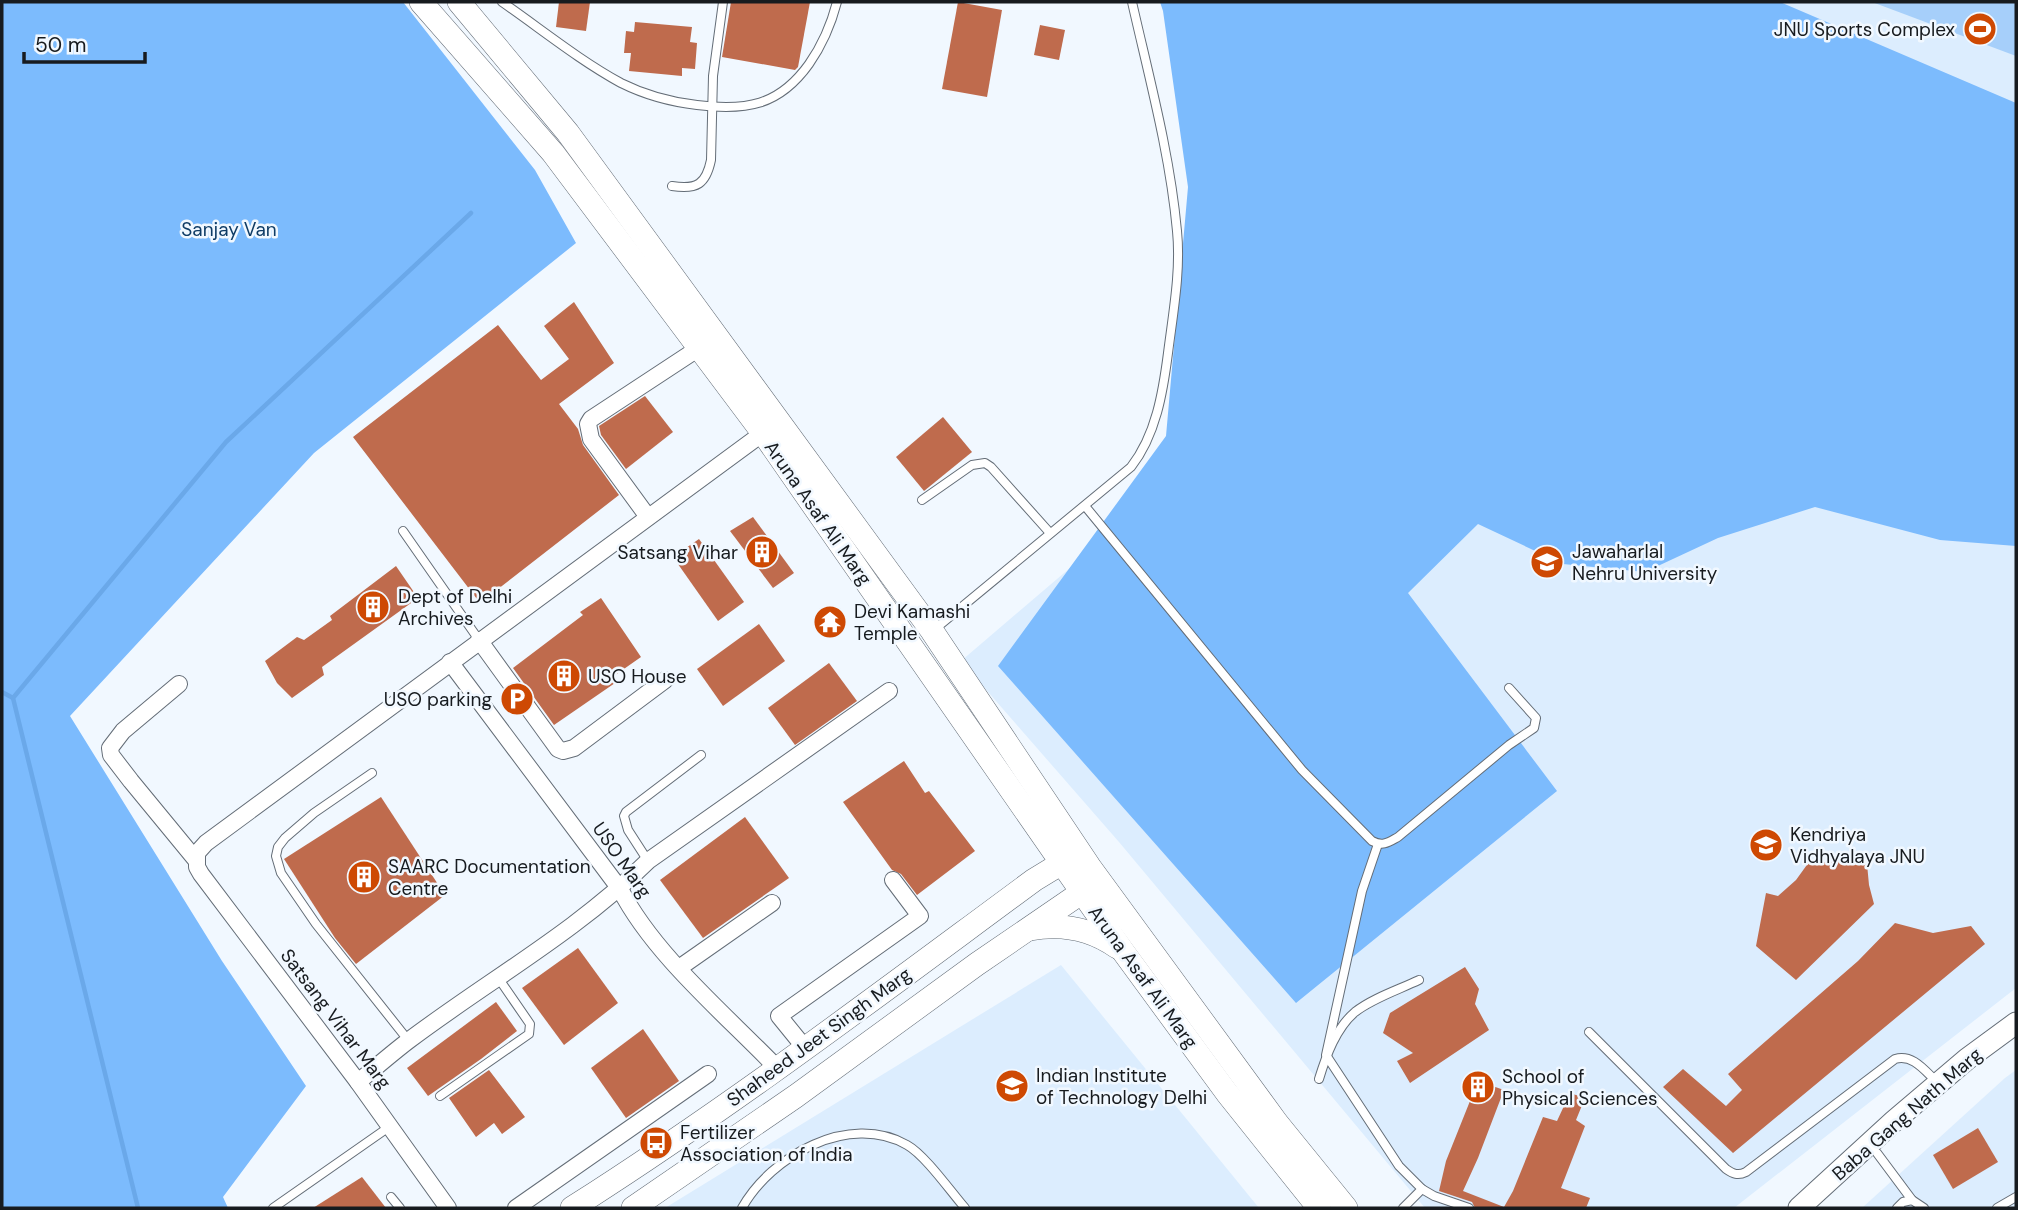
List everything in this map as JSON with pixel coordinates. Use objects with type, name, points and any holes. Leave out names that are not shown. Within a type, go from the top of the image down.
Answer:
[{"type":"main road","name":"Aruna Asaf Ali Marg","points":[[421,2],[553,153],[763,433],[911,646],[1092,886],[1346,1208]]},
{"type":"main road","name":"Aruna Asaf Ali Marg","points":[[459,2],[568,133],[932,631],[1072,857]]},
{"type":"main road","name":"Shaheed Jeet Singh Marg","points":[[572,1208],[635,1168],[805,1048],[1034,880],[1072,857]]},
{"type":"main road","name":"Aruna Asaf Ali Marg","points":[[1092,886],[1125,954],[1227,1093],[1319,1208]]},
{"type":"main road","name":"Shaheed Jeet Singh Marg","points":[[633,1208],[1092,886]]},
{"type":"main road","points":[[1030,929],[1056,926],[1081,929],[1104,939],[1125,954]]},
{"type":"street","points":[[648,517],[592,439],[588,424],[591,419],[699,348]]},
{"type":"street","points":[[197,857],[205,843],[763,433]]},
{"type":"street","points":[[911,646],[932,631]]},
{"type":"street","points":[[479,640],[558,749],[563,751],[574,748],[665,680]]},
{"type":"street","name":"USO Marg","points":[[450,662],[620,889],[647,932],[777,1068]]},
{"type":"street","name":"Satsang Vihar Marg","points":[[179,684],[123,731],[110,748],[111,755],[197,857],[201,874],[358,1082],[448,1208]]},
{"type":"street","points":[[358,1082],[408,1041],[583,919],[620,889],[648,861],[889,691]]},
{"type":"street","points":[[805,1048],[779,1016],[920,916],[893,880]]},
{"type":"street","points":[[680,968],[772,903]]},
{"type":"street","name":"Baba Gang Nath Marg","points":[[1817,1208],[1852,1168],[1939,1084],[1967,1059],[2016,1023]]},
{"type":"street","name":"Baba Gang Nath Marg","points":[[1799,1208],[1852,1168],[1877,1153],[1975,1069],[2016,1038]]},
{"type":"street","points":[[516,1208],[708,1074]]},
{"type":"lane","points":[[502,2],[622,83],[672,102],[712,107],[754,106],[784,93],[797,81],[818,51],[830,28],[837,2]]},
{"type":"lane","points":[[672,186],[695,186],[705,178],[711,160],[713,76],[723,2]]},
{"type":"lane","points":[[932,631],[1131,467],[1146,443],[1164,381],[1176,291],[1177,231],[1163,144],[1132,2]]},
{"type":"lane","points":[[922,500],[972,465],[985,463],[1050,533]]},
{"type":"lane","points":[[1085,506],[1302,770],[1378,844],[1388,843],[1398,836],[1509,745],[1534,728],[1536,718],[1509,688]]},
{"type":"lane","points":[[403,531],[479,640]]},
{"type":"lane","points":[[648,861],[625,823],[626,812],[701,755]]},
{"type":"lane","points":[[372,773],[314,813],[285,838],[275,856],[281,873],[316,924],[408,1041]]},
{"type":"lane","points":[[1319,1079],[1362,891],[1378,844]]},
{"type":"lane","points":[[440,1096],[529,1034],[530,1024],[499,979]]},
{"type":"lane","points":[[1326,1055],[1336,1037],[1357,1011],[1419,980]]},
{"type":"lane","points":[[1589,1032],[1733,1174],[1746,1172],[1895,1059],[1903,1057],[1913,1060],[1939,1084]]},
{"type":"lane","points":[[1326,1055],[1399,1167],[1422,1189],[1469,1208]]},
{"type":"lane","points":[[273,1208],[389,1127]]},
{"type":"lane","points":[[742,1208],[752,1191],[767,1175],[798,1153],[848,1134],[896,1140],[909,1146],[965,1208]]},
{"type":"lane","points":[[1877,1153],[1913,1200],[1924,1208]]},
{"type":"lane","points":[[1403,1208],[1422,1189]]},
{"type":"lane","points":[[391,1196],[400,1208]]},
{"type":"lane","points":[[1997,1208],[2016,1197]]},
{"type":"lane","points":[[1897,1208],[1903,1202],[1913,1200]]},
{"type":"shaded area","name":"Jawaharlal Nehru University","points":[[1226,2],[2016,2],[2016,988],[1734,1208],[1425,1208],[1119,842],[961,661],[1193,463]]},
{"type":"shaded area","name":"JNU Sports Complex","points":[[1872,2],[2016,2],[2016,56]]},
{"type":"shaded area","name":"Indian Institute of Technology Delhi","points":[[1061,965],[1259,1208],[665,1208]]},
{"type":"shaded area","points":[[2016,1070],[2016,1208],[1862,1208],[2005,1078]]},
{"type":"green space","name":"Sanjay Van","points":[[2,2],[403,2],[535,170],[576,243],[314,453],[70,716],[222,961],[306,1086],[223,1197],[228,1208],[2,1208]]},
{"type":"green space","points":[[1160,2],[1780,2],[2016,103],[2016,546],[1940,540],[1815,507],[1718,538],[1645,572],[1563,564],[1478,524],[1408,593],[1557,791],[1296,1003],[998,666],[1166,436],[1188,187]]},
{"type":"building","points":[[559,2],[590,2],[586,31],[556,27]]},
{"type":"building","points":[[731,2],[810,2],[798,67],[795,70],[722,57]]},
{"type":"building","points":[[958,2],[1002,10],[987,97],[942,89]]},
{"type":"building","points":[[635,22],[692,27],[690,42],[697,43],[695,69],[682,68],[682,76],[629,71],[631,53],[624,53],[626,31],[634,32]]},
{"type":"building","points":[[1040,25],[1065,30],[1059,60],[1034,55]]},
{"type":"building","points":[[574,302],[614,363],[559,404],[578,429],[583,445],[619,495],[480,603],[353,437],[498,325],[541,380],[569,359],[544,326]]},
{"type":"building","points":[[645,396],[673,432],[626,469],[601,435],[599,426]]},
{"type":"building","points":[[943,417],[972,452],[924,491],[896,457]]},
{"type":"building","name":"Satsang Vihar","points":[[753,517],[794,573],[773,588],[730,531]]},
{"type":"building","points":[[699,539],[744,602],[718,621],[673,557]]},
{"type":"building","points":[[396,566],[418,598],[322,667],[324,675],[292,698],[277,683],[265,661],[297,637],[304,640],[332,620],[330,616]]},
{"type":"building","name":"USO House","points":[[601,598],[641,657],[611,678],[615,683],[554,725],[513,668],[583,615],[580,612]]},
{"type":"building","points":[[759,624],[785,661],[723,706],[697,669]]},
{"type":"building","points":[[829,663],[857,701],[795,745],[768,708]]},
{"type":"building","points":[[904,761],[925,793],[929,791],[975,851],[917,895],[901,874],[892,870],[843,802]]},
{"type":"building","name":"SAARC Documentation Centre","points":[[381,797],[445,895],[356,964],[335,938],[284,859]]},
{"type":"building","points":[[745,817],[789,878],[703,938],[660,880]]},
{"type":"building","name":"Kendriya Vidhyalaya JNU","points":[[1839,854],[1856,863],[1867,864],[1874,904],[1796,980],[1756,946],[1766,893],[1778,896],[1796,880],[1809,862],[1821,864]]},
{"type":"building","name":"Kendriya Vidhyalaya JNU","points":[[1895,923],[1933,933],[1971,926],[1985,944],[1733,1153],[1663,1087],[1683,1069],[1726,1106],[1742,1090],[1728,1074],[1858,961]]},
{"type":"building","points":[[578,948],[618,1003],[564,1045],[522,988]]},
{"type":"building","points":[[1465,967],[1479,989],[1475,1004],[1489,1030],[1410,1083],[1397,1061],[1413,1053],[1383,1033],[1390,1013]]},
{"type":"building","points":[[496,1002],[517,1031],[428,1096],[407,1068]]},
{"type":"building","points":[[643,1029],[679,1081],[626,1118],[591,1068]]},
{"type":"building","points":[[489,1070],[525,1117],[502,1134],[494,1123],[476,1137],[449,1098]]},
{"type":"building","points":[[1478,1081],[1504,1090],[1463,1191],[1504,1207],[1543,1117],[1557,1121],[1570,1093],[1585,1098],[1576,1120],[1585,1126],[1561,1188],[1590,1198],[1586,1208],[1475,1208],[1472,1202],[1439,1191],[1446,1161]]},
{"type":"building","points":[[1978,1128],[1998,1162],[1953,1189],[1933,1155]]},
{"type":"building","points":[[362,1177],[386,1208],[313,1208]]},
{"type":"waterway","points":[[138,1208],[13,698],[226,442],[471,213]]},
{"type":"waterway","points":[[2,692],[13,698]]},
{"type":"place","name":"JNU Sports Complex","points":[[1980,29]]},
{"type":"place","name":"Satsang Vihar","points":[[762,552]]},
{"type":"place","name":"Jawaharlal Nehru University","points":[[1547,562]]},
{"type":"place","name":"Dept of Delhi Archives","points":[[373,607]]},
{"type":"place","name":"Devi Kamashi Temple","points":[[830,622]]},
{"type":"place","name":"USO House","points":[[564,676]]},
{"type":"place","name":"USO parking","points":[[517,699]]},
{"type":"place","name":"Kendriya Vidhyalaya JNU","points":[[1766,845]]},
{"type":"place","name":"SAARC Documentation Centre","points":[[364,877]]},
{"type":"place","name":"Indian Institute of Technology Delhi","points":[[1012,1086]]},
{"type":"place","name":"School of Physical Sciences","points":[[1478,1087]]},
{"type":"place","name":"Fertilizer Association of India","points":[[656,1143]]}]
